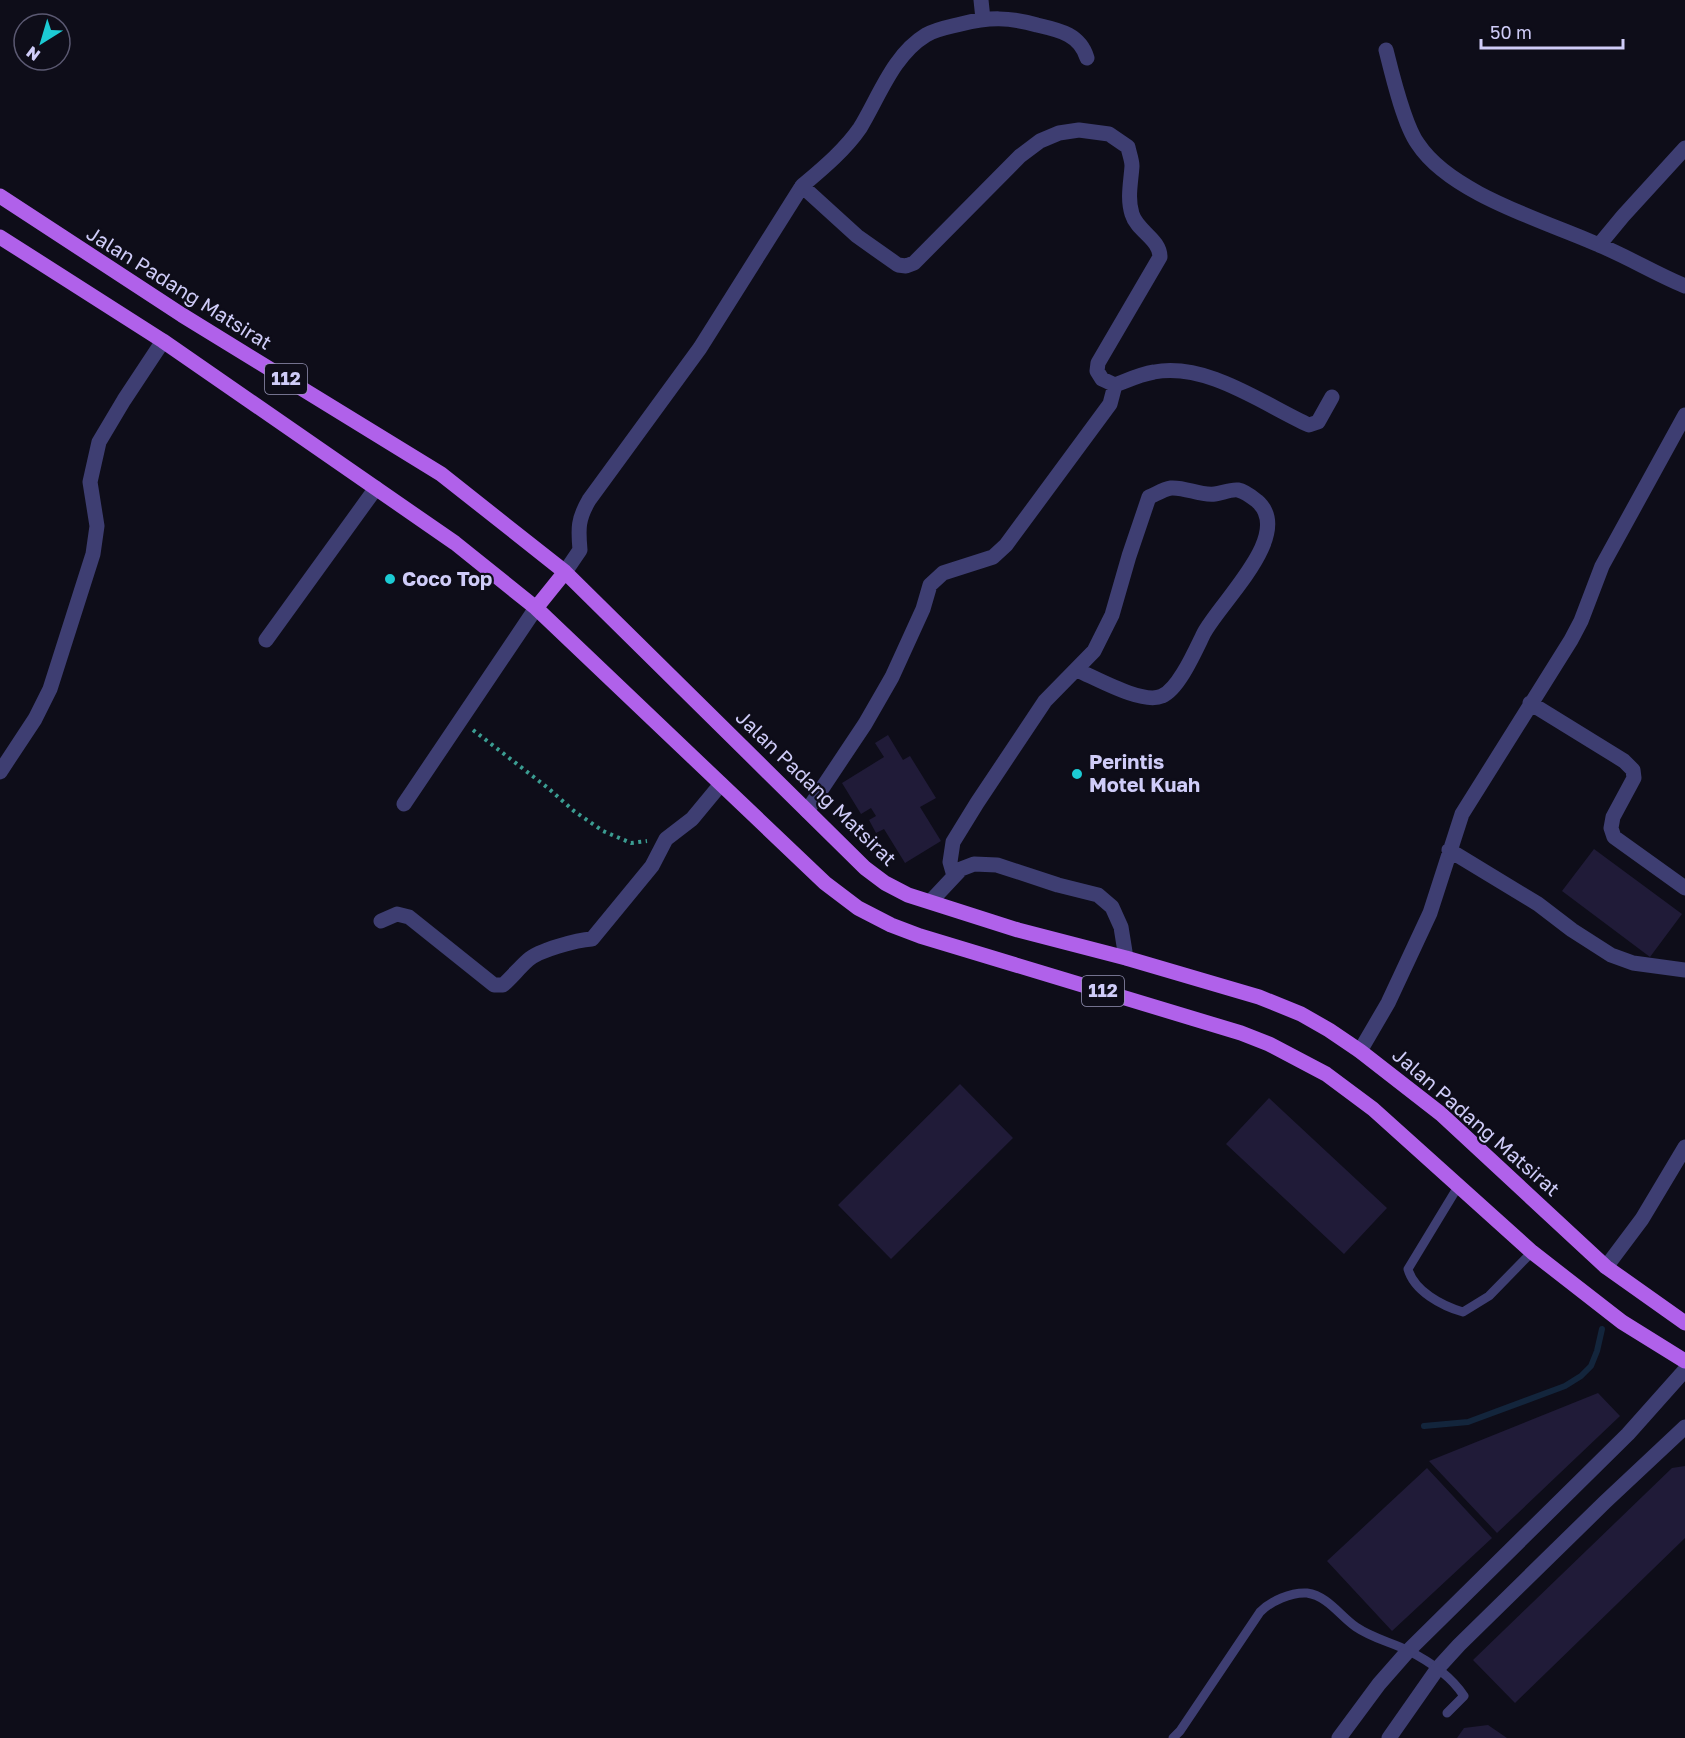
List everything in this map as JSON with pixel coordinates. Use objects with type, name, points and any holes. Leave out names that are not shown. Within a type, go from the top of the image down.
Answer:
[{"type":"main road","name":"Jalan Padang Matsirat","points":[[0,196],[182,315],[441,474],[565,572],[865,868],[885,883],[908,895],[1018,930],[1126,958],[1259,997],[1301,1014],[1360,1050],[1441,1114],[1606,1267],[1685,1323]]},
{"type":"main road","name":"112","points":[[0,237],[163,341],[455,543],[537,608],[825,883],[858,908],[891,925],[920,936],[1241,1033],[1269,1044],[1326,1074],[1373,1109],[1532,1252],[1623,1322],[1685,1361]]},
{"type":"main road","points":[[537,608],[565,572]]},
{"type":"street","points":[[981,0],[983,19]]},
{"type":"street","points":[[565,572],[580,550],[578,534],[580,517],[589,500],[700,348],[802,186],[847,144],[859,128],[878,93],[916,43],[927,34],[983,19],[1015,19],[1061,31],[1078,40],[1087,58]]},
{"type":"street","points":[[1386,50],[1417,144],[1435,164],[1469,188],[1523,214],[1599,245],[1685,286]]},
{"type":"street","points":[[802,186],[857,236],[898,265],[906,266],[914,263],[1020,156],[1040,141],[1059,133],[1078,130],[1108,134],[1128,147],[1132,163],[1129,200],[1132,216],[1142,232],[1158,246],[1160,257],[1098,363],[1096,371],[1102,379],[1115,385],[1154,372],[1199,374],[1243,391],[1309,425],[1318,422],[1332,397]]},
{"type":"street","points":[[1599,245],[1685,148]]},
{"type":"street","points":[[0,772],[35,719],[50,689],[93,554],[97,526],[90,482],[99,442],[124,399],[163,341]]},
{"type":"street","points":[[807,811],[865,724],[892,677],[923,609],[930,585],[943,573],[993,558],[1006,545],[1110,404],[1115,385]]},
{"type":"street","points":[[1360,1050],[1388,1003],[1422,931],[1442,879],[1449,850],[1462,814],[1571,640],[1581,621],[1602,566],[1685,415]]},
{"type":"street","points":[[266,640],[376,488]]},
{"type":"street","points":[[954,876],[950,862],[953,842],[1045,701],[1094,651],[1112,615],[1149,497],[1169,488],[1203,495],[1238,490],[1252,496],[1264,507],[1269,518],[1268,535],[1254,562],[1208,625],[1183,673],[1164,696],[1151,699],[1077,670]]},
{"type":"street","points":[[404,804],[537,608]]},
{"type":"street","points":[[1530,703],[1624,761],[1633,770],[1634,778],[1613,817],[1611,828],[1614,837],[1685,888]]},
{"type":"street","points":[[381,921],[397,914],[409,917],[494,985],[503,985],[528,960],[538,954],[580,940],[592,939],[652,866],[666,839],[692,819],[721,784]]},
{"type":"street","points":[[1449,850],[1538,904],[1572,930],[1611,955],[1633,963],[1685,970]]},
{"type":"street","points":[[931,902],[961,869],[974,864],[997,865],[1058,885],[1098,895],[1112,907],[1121,927],[1126,958]]},
{"type":"street","points":[[1606,1267],[1642,1220],[1685,1147]]},
{"type":"street","points":[[1339,1738],[1379,1684],[1408,1651],[1628,1434],[1685,1370]]},
{"type":"street","points":[[1389,1738],[1438,1668],[1605,1502],[1683,1431]]},
{"type":"lane","points":[[1459,1185],[1408,1269],[1411,1279],[1420,1288],[1447,1308],[1463,1312],[1489,1296],[1532,1252]]},
{"type":"lane","points":[[1173,1738],[1180,1731],[1252,1622],[1269,1603],[1306,1593],[1324,1599],[1356,1627],[1438,1668],[1464,1696],[1447,1713]]},
{"type":"path","points":[[461,721],[574,811],[603,831],[632,843],[666,839]]},
{"type":"building","points":[[888,735],[903,760],[910,756],[936,798],[920,807],[941,841],[905,863],[884,829],[876,833],[869,820],[876,816],[871,808],[861,814],[842,783],[884,757],[875,743]]},
{"type":"building","points":[[1594,849],[1682,914],[1650,957],[1562,891]]},
{"type":"building","points":[[960,1084],[1013,1138],[891,1259],[838,1205]]},
{"type":"building","points":[[1269,1098],[1387,1208],[1344,1254],[1226,1144]]},
{"type":"building","points":[[1598,1393],[1620,1416],[1497,1533],[1429,1461]]},
{"type":"building","points":[[1685,1466],[1685,1538],[1515,1703],[1473,1660],[1672,1468]]},
{"type":"building","points":[[1427,1468],[1492,1538],[1392,1631],[1327,1561]]},
{"type":"building","points":[[1488,1725],[1507,1738],[1457,1738],[1464,1728]]},
{"type":"waterway","points":[[1424,1426],[1468,1422],[1565,1386],[1581,1376],[1591,1366],[1602,1329]]},
{"type":"place","name":"Coco Top","points":[[390,579]]},
{"type":"place","name":"Perintis Motel Kuah","points":[[1077,774]]}]
